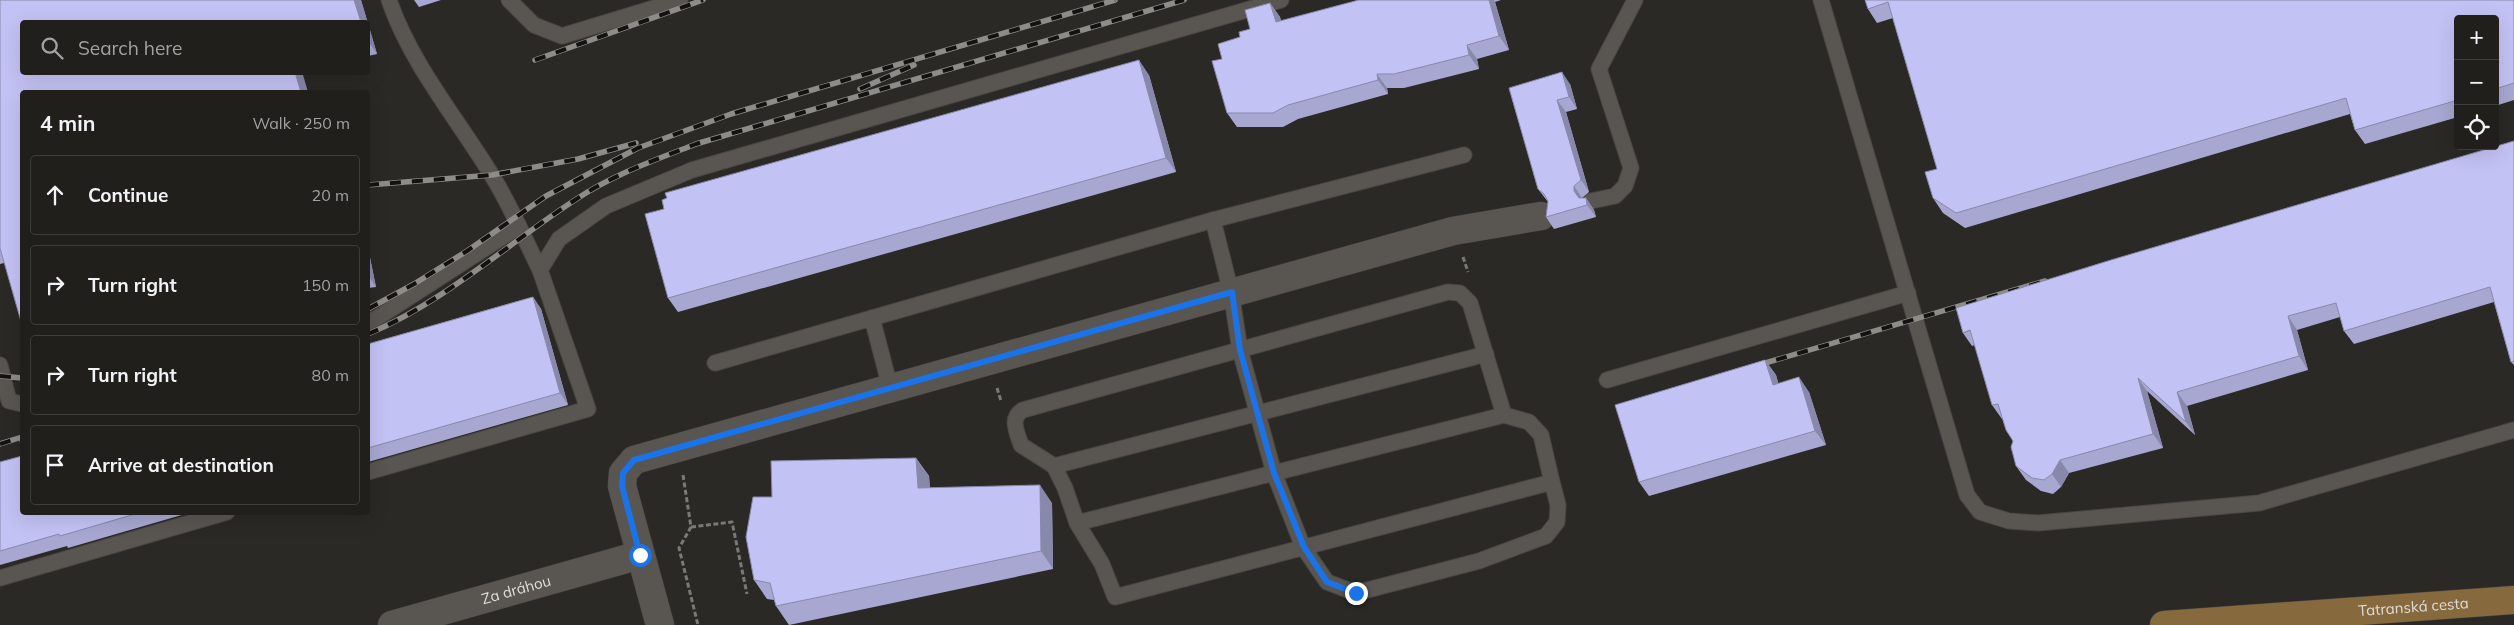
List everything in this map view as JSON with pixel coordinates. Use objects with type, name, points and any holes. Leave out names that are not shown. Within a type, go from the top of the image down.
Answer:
[{"type":"main road","name":"Tatranská cesta","points":[[2164,625],[2514,600]]},
{"type":"street","points":[[660,625],[622,486],[623,473],[634,460],[1453,231],[1545,214]]},
{"type":"street","name":"Za dráhou","points":[[392,625],[640,555]]},
{"type":"lane","points":[[370,471],[588,409],[540,270],[492,175],[441,99],[396,20],[389,0]]},
{"type":"lane","points":[[509,0],[534,25],[562,36],[680,0]]},
{"type":"lane","points":[[540,270],[559,240],[606,206],[692,170],[1281,0]]},
{"type":"lane","points":[[1592,201],[1615,196],[1625,186],[1629,178],[1629,158],[1599,69],[1635,0]]},
{"type":"lane","points":[[1821,0],[1967,495],[1980,512],[2009,521],[2038,523],[2258,503],[2514,430]]},
{"type":"lane","points":[[715,363],[1213,220],[1464,155]]},
{"type":"lane","points":[[1078,523],[1274,473],[1504,415],[1529,422],[1541,435],[1558,504],[1557,522],[1546,536],[1479,561],[1356,593],[1327,582],[1304,547],[1274,473],[1240,350],[1232,292],[1213,220]]},
{"type":"lane","points":[[370,321],[518,227]]},
{"type":"lane","points":[[1504,415],[1470,303],[1460,293],[1448,292],[1024,410],[1017,413],[1014,420],[1021,446],[1054,466],[1065,488],[1078,523],[1102,564],[1115,597],[1552,482]]},
{"type":"lane","points":[[1607,380],[1908,293]]},
{"type":"lane","points":[[872,318],[890,387]]},
{"type":"lane","points":[[1054,466],[1486,354]]},
{"type":"lane","points":[[0,365],[11,402]]},
{"type":"lane","points":[[0,578],[217,515]]},
{"type":"path","points":[[691,527],[732,522],[747,594]]},
{"type":"building","points":[[0,0],[354,0],[360,20],[20,20],[20,75],[296,75],[300,90],[20,90],[20,318],[0,248]]},
{"type":"building","points":[[1359,0],[1489,0],[1499,36],[1467,45],[1469,55],[1394,74],[1377,74],[1378,80],[1288,105],[1273,113],[1227,113],[1212,61],[1222,59],[1218,44],[1240,37],[1239,32],[1250,29],[1245,10],[1270,3],[1276,22]]},
{"type":"building","points":[[1865,0],[2514,0],[2514,83],[2499,88],[2499,15],[2454,15],[2454,101],[2355,130],[2346,98],[1956,213],[1933,198],[1925,172],[1937,169],[1888,2],[1868,9]]},
{"type":"building","points":[[1139,60],[1166,158],[668,298],[645,214],[664,209],[662,200],[667,198],[665,193]]},
{"type":"building","points":[[1562,72],[1569,97],[1557,100],[1581,180],[1574,186],[1574,191],[1579,198],[1586,198],[1587,205],[1546,217],[1548,201],[1538,189],[1509,88]]},
{"type":"building","points":[[2514,141],[2514,361],[2511,362],[2490,287],[2344,331],[2336,303],[2288,316],[2299,356],[2177,392],[2186,422],[2138,378],[2153,434],[2060,460],[2052,474],[2044,480],[2032,478],[2016,466],[2011,447],[2013,441],[2006,430],[1998,404],[1992,405],[1970,330],[1963,333],[1956,308],[2111,260],[2484,150],[2499,150],[2499,145]]},
{"type":"building","points":[[533,297],[560,393],[370,447],[370,343]]},
{"type":"building","points":[[1765,360],[1773,385],[1799,377],[1815,431],[1639,482],[1615,405]]},
{"type":"building","points":[[20,457],[20,515],[132,515],[0,551],[0,462]]},
{"type":"building","points":[[916,458],[918,488],[1040,485],[1041,551],[776,606],[770,583],[754,580],[746,537],[753,497],[772,497],[771,461]]},
{"type":"railway","points":[[535,60],[703,0]]},
{"type":"railway","points":[[370,308],[414,284],[467,251],[546,196],[638,148],[731,114],[1115,0]]},
{"type":"railway","points":[[370,333],[423,306],[589,191],[649,162],[696,144],[1184,0]]},
{"type":"railway","points":[[860,89],[914,65]]},
{"type":"railway","points":[[370,185],[492,175],[578,159],[636,143]]},
{"type":"railway","points":[[1755,366],[2045,281]]},
{"type":"railway","points":[[0,376],[20,378]]},
{"type":"railway","points":[[0,444],[20,438]]},
{"type":"route","points":[[640,555],[622,486],[623,473],[634,460],[1232,292],[1240,350],[1274,473],[1304,547],[1327,582],[1356,593]]}]
